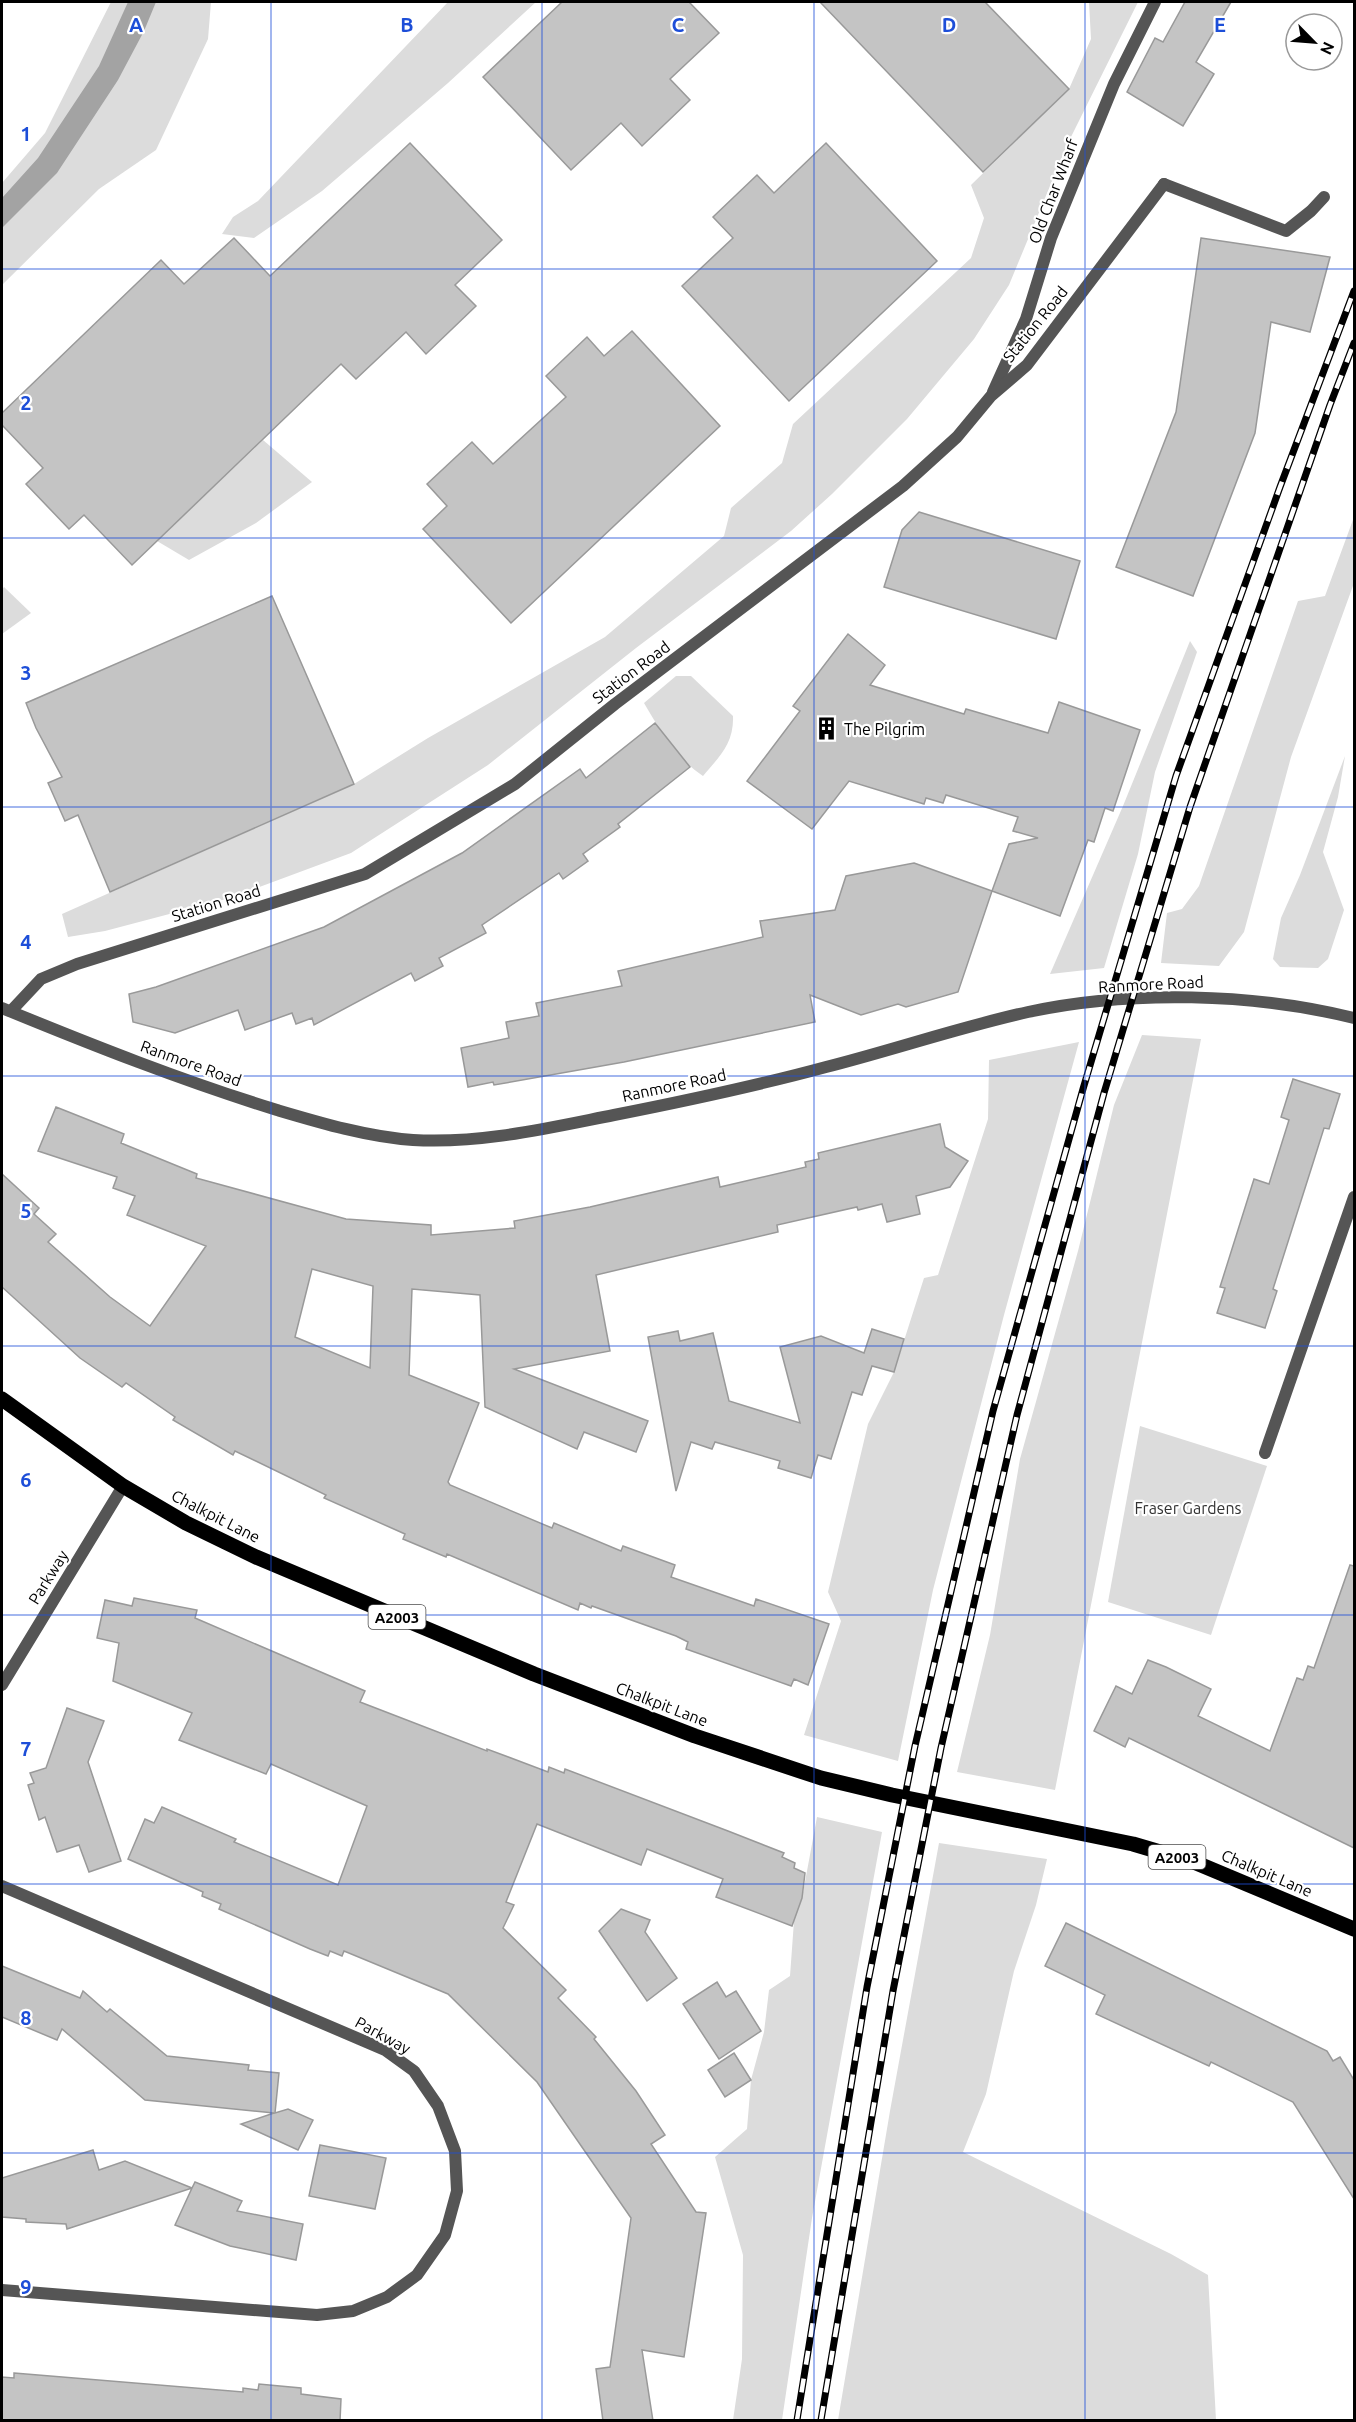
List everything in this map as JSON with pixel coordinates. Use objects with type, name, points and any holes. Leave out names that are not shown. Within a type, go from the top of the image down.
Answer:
[{"type":"main road","name":"Chalkpit Lane","points":[[2,1399],[123,1486],[186,1523],[256,1557],[523,1670],[695,1736],[821,1778],[892,1795],[1133,1844],[1194,1862],[1354,1929]]},
{"type":"street","name":"Old Char Wharf","points":[[992,396],[1026,319],[1051,238],[1113,84],[1155,2]]},
{"type":"street","name":"Station Road","points":[[6,1010],[41,979],[77,964],[365,874],[515,784],[615,704],[903,486],[957,437],[992,396],[1027,365],[1164,184],[1286,231],[1311,211],[1324,196]]},
{"type":"street","name":"Ranmore Road","points":[[6,1010],[238,1098],[316,1122],[413,1140],[473,1139],[531,1131],[683,1101],[830,1066],[1030,1012],[1120,1000],[1235,998],[1354,1018]]},
{"type":"street","points":[[1265,1453],[1354,1197]]},
{"type":"street","name":"Parkway","points":[[2,1685],[123,1486]]},
{"type":"street","name":"Parkway","points":[[2,1886],[149,1951],[385,2050],[414,2071],[438,2106],[455,2151],[458,2191],[445,2235],[417,2275],[387,2297],[353,2311],[317,2315],[2,2290]]},
{"type":"green space","points":[[111,2],[211,2],[208,39],[156,150],[99,189],[2,285],[2,183],[45,133]]},
{"type":"green space","points":[[448,2],[536,2],[448,83],[322,191],[254,238],[222,234],[233,217],[258,201]]},
{"type":"green space","points":[[1089,2],[1138,2],[1067,145],[1009,285],[974,339],[907,419],[832,494],[791,531],[636,648],[488,765],[351,853],[230,898],[105,931],[68,937],[62,914],[354,784],[428,738],[605,637],[724,536],[731,508],[782,463],[793,424],[971,258],[984,218],[971,185],[1069,89],[1091,39]]},
{"type":"green space","points":[[263,440],[312,482],[256,523],[189,560],[157,541]]},
{"type":"green space","points":[[1354,517],[1354,583],[1291,757],[1244,932],[1219,966],[1161,963],[1167,913],[1182,909],[1199,886],[1298,601],[1325,596]]},
{"type":"green space","points":[[4,587],[31,613],[2,634],[2,590]]},
{"type":"green space","points":[[1190,641],[1197,652],[1155,772],[1138,854],[1104,968],[1050,974],[1123,806]]},
{"type":"green space","points":[[676,676],[691,676],[733,716],[733,726],[728,742],[703,776],[677,752],[662,733],[644,703]]},
{"type":"green space","points":[[1345,756],[1338,797],[1323,852],[1344,910],[1328,959],[1318,968],[1280,967],[1273,959],[1281,918],[1300,875]]},
{"type":"green space","points":[[1142,1035],[1201,1039],[1055,1790],[957,1772],[990,1635],[1020,1459],[1078,1251],[1114,1105]]},
{"type":"green space","points":[[1079,1042],[1004,1315],[933,1590],[898,1761],[804,1735],[841,1621],[828,1592],[868,1424],[894,1372],[924,1278],[938,1275],[988,1119],[989,1060]]},
{"type":"green space","name":"Fraser Gardens","points":[[1140,1426],[1267,1466],[1211,1635],[1108,1602]]},
{"type":"green space","points":[[817,1817],[882,1832],[812,2218],[782,2420],[733,2420],[742,2359],[743,2255],[715,2157],[747,2129],[751,2080],[764,2032],[769,1990],[790,1976],[794,1921],[802,1898]]},
{"type":"green space","points":[[939,1843],[1047,1859],[1036,1905],[1014,1971],[986,2094],[963,2152],[1171,2254],[1208,2275],[1216,2420],[838,2420],[890,2111]]},
{"type":"shaded area","points":[[128,2],[156,2],[144,31],[118,80],[57,173],[2,228],[2,198],[38,158],[99,66]]},
{"type":"building","points":[[562,2],[689,2],[719,33],[670,79],[690,100],[642,146],[621,123],[571,170],[483,77]]},
{"type":"building","points":[[820,2],[985,2],[1069,89],[983,172]]},
{"type":"building","points":[[1185,2],[1231,2],[1196,62],[1214,74],[1183,126],[1127,92],[1155,38],[1163,42]]},
{"type":"building","points":[[410,143],[502,240],[455,285],[476,306],[426,354],[406,332],[356,379],[341,364],[132,565],[84,515],[69,529],[26,484],[43,468],[2,425],[2,413],[161,260],[184,284],[234,238],[270,276]]},
{"type":"building","points":[[826,143],[937,261],[789,401],[682,286],[733,238],[713,217],[757,175],[774,193]]},
{"type":"building","points":[[1201,238],[1330,257],[1310,332],[1271,322],[1255,433],[1193,596],[1116,567],[1176,412]]},
{"type":"building","points":[[632,331],[720,426],[511,623],[423,529],[447,506],[427,484],[472,442],[493,464],[566,397],[546,376],[587,337],[604,356]]},
{"type":"building","points":[[919,512],[1080,561],[1056,639],[884,587],[902,530]]},
{"type":"building","points":[[272,596],[354,784],[110,892],[78,815],[65,821],[48,783],[62,777],[36,728],[26,703]]},
{"type":"building","points":[[848,634],[885,665],[870,685],[964,714],[966,709],[1048,733],[1059,702],[1140,730],[1113,811],[1105,808],[1094,842],[1088,840],[1060,916],[992,891],[1009,844],[1038,838],[1013,831],[1018,817],[946,795],[943,803],[926,798],[924,804],[849,781],[812,829],[747,781],[800,711],[793,706]]},
{"type":"building","points":[[655,723],[690,767],[618,824],[620,827],[583,854],[588,861],[563,879],[559,873],[482,925],[486,933],[439,958],[443,966],[415,981],[411,973],[314,1025],[312,1018],[296,1024],[292,1013],[245,1030],[238,1010],[175,1033],[133,1022],[129,994],[156,987],[324,927],[462,853],[580,769],[586,778]]},
{"type":"building","points":[[914,863],[992,891],[958,992],[906,1007],[898,1004],[861,1015],[810,995],[815,1022],[624,1062],[494,1085],[493,1082],[468,1087],[461,1048],[509,1038],[506,1022],[539,1016],[536,1003],[622,986],[618,971],[763,937],[760,921],[835,910],[846,876]]},
{"type":"building","points":[[1293,1079],[1340,1094],[1329,1129],[1324,1128],[1273,1289],[1277,1291],[1265,1328],[1217,1313],[1225,1288],[1220,1287],[1254,1179],[1269,1184],[1289,1120],[1281,1117]]},
{"type":"building","points":[[56,1107],[124,1134],[121,1143],[197,1174],[196,1178],[346,1219],[431,1225],[431,1235],[515,1228],[514,1221],[590,1207],[718,1177],[720,1187],[806,1167],[805,1162],[819,1159],[818,1153],[940,1124],[945,1147],[968,1161],[950,1187],[916,1196],[920,1214],[887,1222],[882,1204],[858,1210],[857,1207],[777,1225],[778,1232],[596,1275],[610,1351],[514,1369],[648,1421],[636,1452],[584,1432],[577,1449],[485,1407],[480,1295],[412,1289],[409,1375],[479,1403],[448,1482],[450,1485],[552,1528],[554,1523],[621,1551],[623,1546],[675,1565],[671,1577],[754,1606],[756,1599],[829,1624],[808,1685],[794,1679],[791,1686],[686,1649],[688,1642],[676,1636],[592,1606],[591,1608],[580,1603],[578,1610],[447,1554],[446,1557],[403,1539],[405,1534],[324,1498],[326,1495],[235,1451],[233,1455],[173,1420],[175,1417],[126,1383],[122,1387],[80,1358],[2,1287],[2,1174],[39,1208],[34,1214],[56,1234],[48,1242],[110,1297],[150,1326],[206,1246],[127,1215],[135,1196],[113,1188],[117,1177],[38,1151]],"holes":[[[312,1269],[373,1286],[370,1368],[295,1337]]]},
{"type":"building","points":[[872,1329],[904,1339],[894,1372],[872,1366],[862,1395],[852,1392],[831,1459],[818,1455],[811,1478],[778,1468],[780,1461],[715,1442],[712,1449],[691,1442],[676,1491],[648,1337],[678,1331],[680,1341],[713,1333],[729,1401],[800,1423],[780,1347],[821,1336],[864,1353]]},
{"type":"building","points":[[1350,1565],[1354,1566],[1354,1848],[1129,1738],[1125,1747],[1094,1731],[1116,1686],[1132,1694],[1148,1660],[1211,1689],[1198,1716],[1270,1751],[1297,1678],[1303,1680],[1308,1666],[1314,1668]]},
{"type":"building","points":[[134,1598],[197,1610],[195,1618],[365,1691],[360,1702],[548,1772],[549,1767],[564,1773],[565,1769],[728,1831],[784,1853],[782,1857],[795,1863],[794,1868],[805,1873],[802,1898],[792,1926],[716,1897],[723,1879],[647,1849],[641,1865],[537,1824],[506,1902],[514,1905],[503,1928],[566,1990],[558,1998],[596,2037],[594,2039],[636,2091],[665,2135],[651,2144],[696,2212],[706,2213],[684,2357],[642,2350],[653,2421],[603,2421],[596,2369],[610,2367],[631,2218],[537,2082],[448,1994],[344,1951],[342,1956],[330,1951],[328,1956],[310,1949],[219,1909],[221,1904],[202,1896],[203,1892],[128,1859],[145,1819],[154,1823],[162,1807],[236,1839],[234,1842],[338,1885],[367,1806],[271,1764],[266,1774],[179,1740],[192,1713],[113,1681],[119,1643],[97,1638],[105,1600],[132,1606]]},
{"type":"building","points":[[67,1708],[104,1721],[88,1762],[121,1861],[89,1872],[79,1845],[57,1852],[45,1817],[39,1820],[28,1785],[34,1783],[30,1773],[46,1768]]},
{"type":"building","points":[[621,1909],[650,1920],[645,1932],[677,1978],[647,2001],[599,1931]]},
{"type":"building","points":[[1066,1923],[1327,2051],[1333,2061],[1340,2057],[1354,2080],[1354,2199],[1293,2102],[1211,2062],[1209,2066],[1096,2014],[1105,1995],[1045,1966]]},
{"type":"building","points":[[2,1966],[80,1998],[83,1991],[107,2012],[110,2009],[167,2056],[249,2065],[248,2070],[279,2073],[275,2113],[288,2109],[313,2120],[298,2150],[241,2124],[274,2113],[145,2100],[62,2029],[57,2040],[2,2017]]},
{"type":"building","points":[[717,1982],[726,1997],[736,1991],[761,2031],[719,2059],[683,2004]]},
{"type":"building","points":[[734,2053],[751,2080],[725,2097],[708,2070]]},
{"type":"building","points":[[320,2145],[386,2158],[375,2209],[309,2196]]},
{"type":"building","points":[[93,2150],[99,2170],[125,2161],[192,2188],[67,2229],[66,2224],[26,2222],[26,2219],[2,2217],[2,2178]]},
{"type":"building","points":[[195,2182],[242,2201],[237,2211],[303,2224],[296,2260],[230,2246],[175,2225]]},
{"type":"building","points":[[14,2373],[243,2392],[243,2388],[258,2390],[259,2384],[301,2388],[301,2394],[341,2399],[340,2421],[2,2421],[2,2377],[14,2378]]},
{"type":"railway","points":[[797,2420],[867,1987],[915,1746],[993,1411],[1083,1089],[1176,776],[1280,487],[1354,291]]},
{"type":"railway","points":[[821,2420],[893,1991],[941,1748],[1017,1415],[1104,1093],[1190,807],[1330,405],[1354,343]]},
{"type":"place","name":"The Pilgrim","points":[[826,729]]}]
